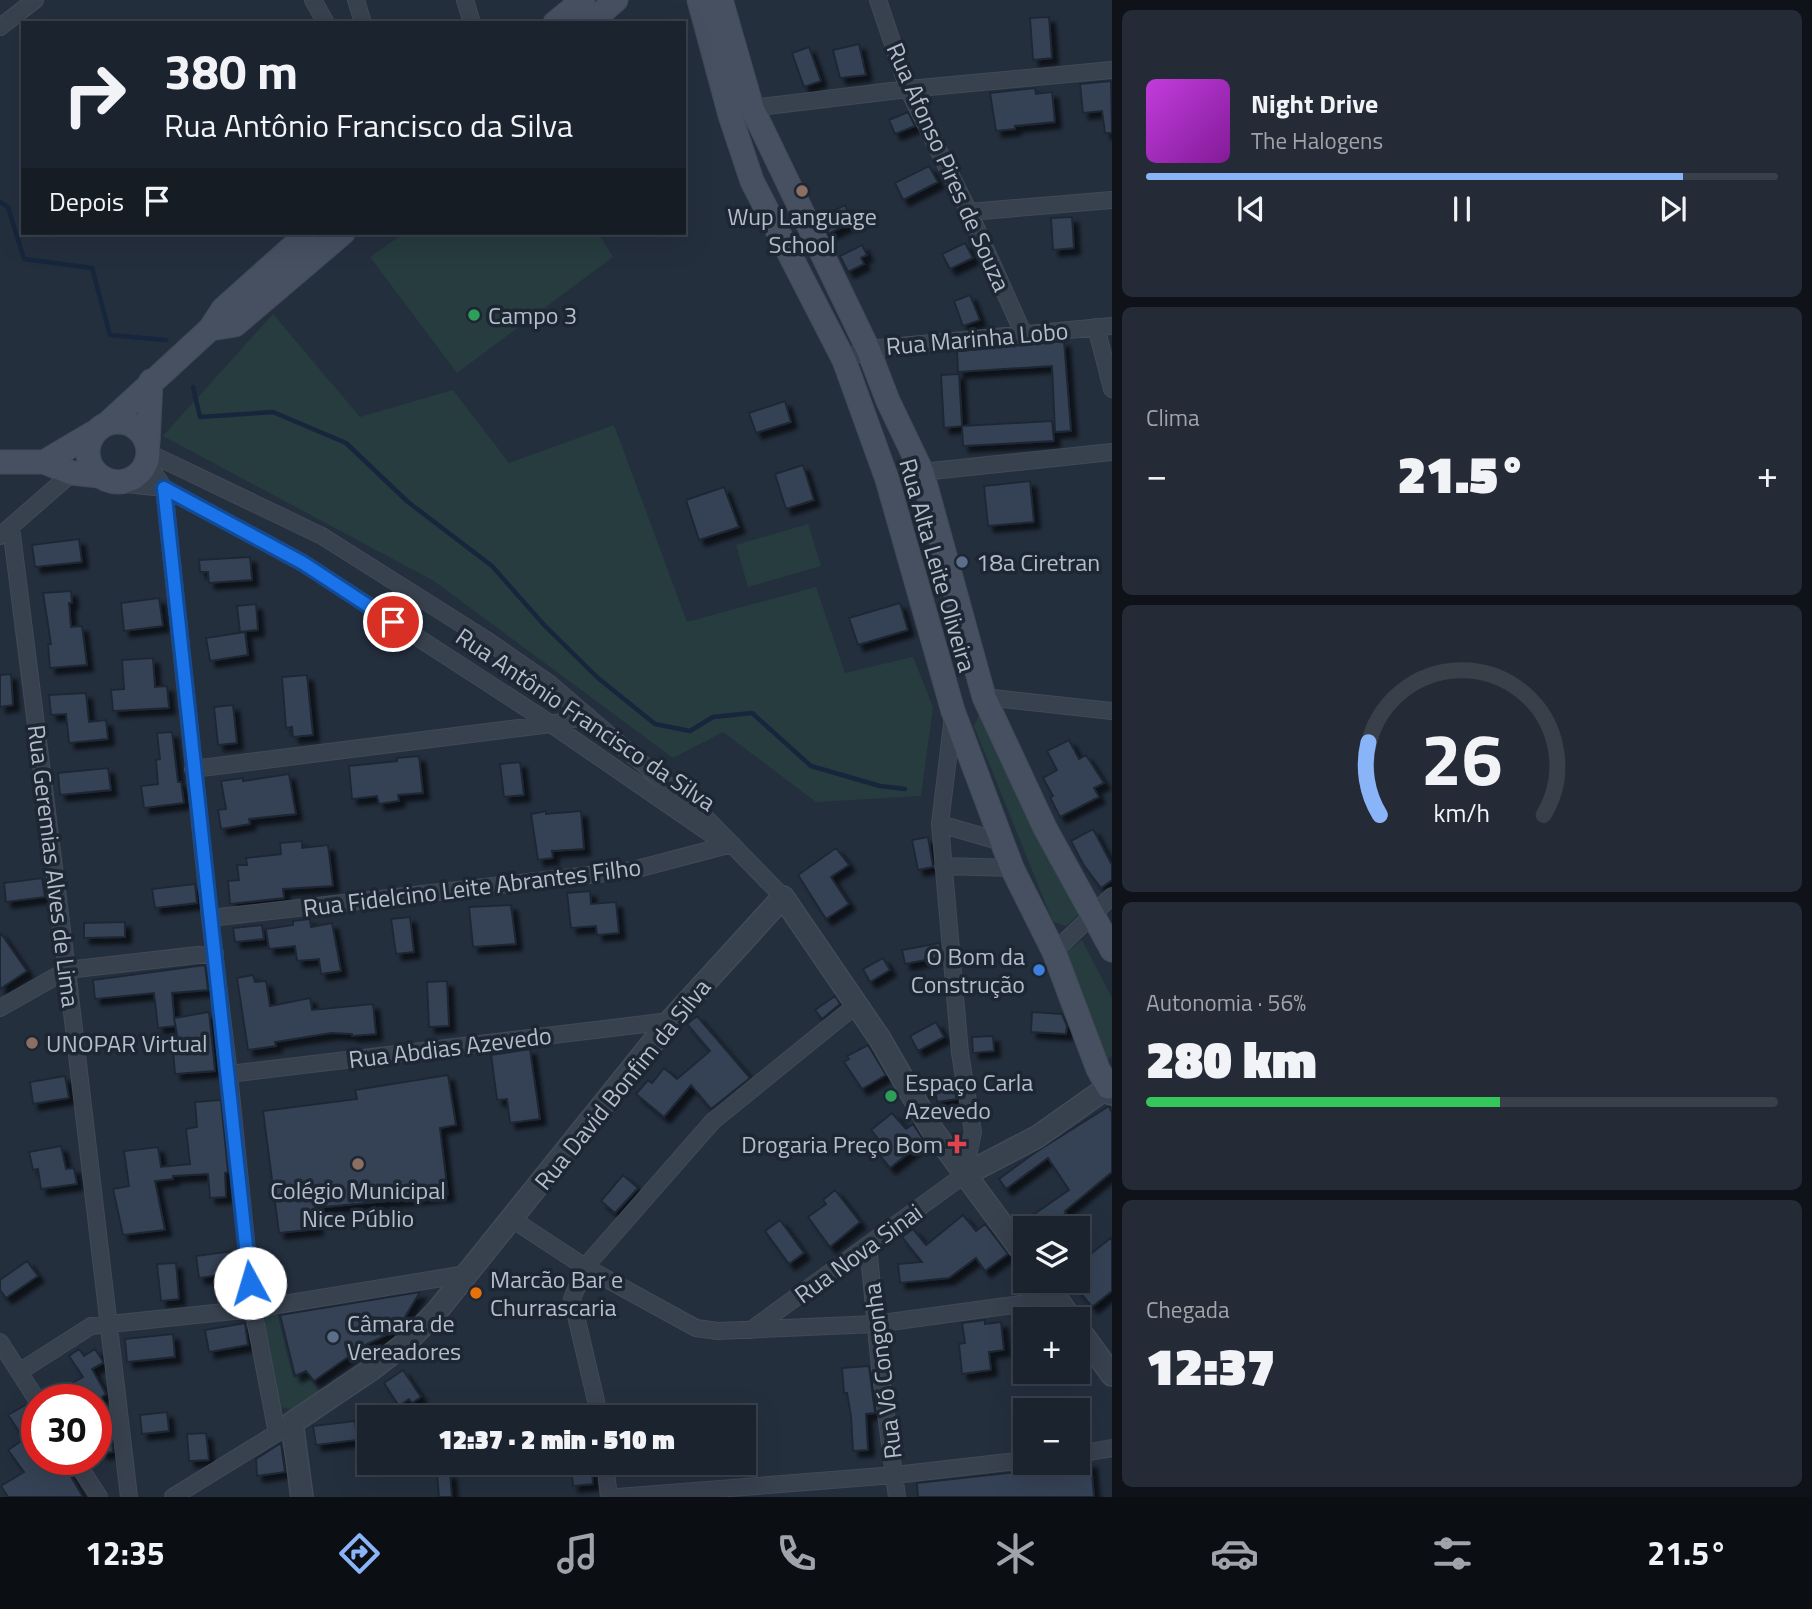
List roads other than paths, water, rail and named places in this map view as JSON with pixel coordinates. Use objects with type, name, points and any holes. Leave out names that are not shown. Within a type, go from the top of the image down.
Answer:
[{"type":"main road","points":[[557,21],[583,0]]},
{"type":"main road","points":[[592,21],[616,0]]},
{"type":"main road","name":"Rua Alta Leite Oliveira","points":[[699,0],[730,115],[752,181],[844,360],[887,479],[953,711]]},
{"type":"main road","name":"Rua Alta Leite Oliveira","points":[[721,0],[752,108],[868,349],[888,401],[922,472],[984,697],[1045,828],[1112,950]]},
{"type":"main road","points":[[151,381],[148,453],[135,478],[108,480],[88,460],[88,441],[151,381],[210,329],[223,309],[306,235]]},
{"type":"main road","points":[[210,329],[235,325],[341,235]]},
{"type":"main road","points":[[44,463],[101,427],[128,422],[144,434],[148,453]]},
{"type":"main road","name":"Rua Antônio Francisco da Silva","points":[[0,462],[44,463],[72,473],[108,480]]},
{"type":"main road","points":[[887,479],[922,472]]},
{"type":"main road","points":[[953,711],[1012,868],[1054,952],[1108,1078]]},
{"type":"street","points":[[0,27],[35,0]]},
{"type":"street","points":[[313,0],[325,21]]},
{"type":"street","points":[[356,0],[362,21]]},
{"type":"street","points":[[465,0],[471,21]]},
{"type":"street","name":"Rua Afonso Pires de Souza","points":[[878,0],[908,89],[969,212],[1023,333]]},
{"type":"street","points":[[752,108],[908,89],[1112,70]]},
{"type":"street","points":[[969,212],[1112,200]]},
{"type":"street","points":[[1104,327],[1112,389]]},
{"type":"street","name":"Rua Marinha Lobo","points":[[844,360],[868,349],[1104,327]]},
{"type":"street","points":[[922,472],[1112,452]]},
{"type":"street","points":[[148,453],[164,488],[253,1309],[302,1497]]},
{"type":"street","name":"Rua Antônio Francisco da Silva","points":[[148,453],[322,536],[496,646],[550,684],[707,819],[783,897],[880,1040],[931,1128],[1013,1240]]},
{"type":"street","points":[[6,531],[72,473]]},
{"type":"street","name":"Rua Antônio Francisco da Silva","points":[[108,480],[164,488],[303,563],[551,724],[716,838],[732,844]]},
{"type":"street","name":"Rua Geremias Alves de Lima","points":[[6,531],[67,970],[129,1497]]},
{"type":"street","points":[[984,697],[1112,711]]},
{"type":"street","name":"Rua Alta Leite Oliveira","points":[[953,711],[940,824],[960,1053],[973,1132],[964,1175]]},
{"type":"street","points":[[193,769],[551,724],[588,716]]},
{"type":"street","points":[[940,824],[1002,842]]},
{"type":"street","name":"Rua Fidelcino Leite Abrantes Filho","points":[[210,918],[632,870],[732,844]]},
{"type":"street","points":[[943,866],[1012,868]]},
{"type":"street","points":[[1054,952],[1112,896]]},
{"type":"street","name":"Rua David Bonfim da Silva","points":[[285,1428],[372,1369],[407,1342],[437,1311],[670,1021],[783,897]]},
{"type":"street","points":[[0,1008],[67,970],[215,953]]},
{"type":"street","points":[[597,1405],[572,1299],[585,1267],[713,1121],[856,1005]]},
{"type":"street","name":"Rua Abdias Azevedo","points":[[229,1074],[670,1021]]},
{"type":"street","points":[[964,1175],[1037,1137],[1108,1078]]},
{"type":"street","name":"Rua Nova Sinai","points":[[751,1330],[964,1175]]},
{"type":"street","points":[[512,1219],[585,1267],[696,1328],[718,1331],[875,1324],[1057,1299]]},
{"type":"street","name":"Rua Vó Congonha","points":[[868,1245],[897,1497]]},
{"type":"street","points":[[19,1372],[91,1326],[253,1309],[466,1274]]},
{"type":"street","points":[[1053,1293],[1063,1307]]},
{"type":"street","points":[[0,1342],[27,1384]]},
{"type":"street","points":[[1090,1345],[1112,1375]]},
{"type":"street","points":[[173,1497],[285,1428]]},
{"type":"street","points":[[1090,1452],[1112,1448]]},
{"type":"street","points":[[618,1497],[895,1475],[1013,1461]]},
{"type":"street","points":[[85,1475],[99,1497]]},
{"type":"street","points":[[606,1475],[609,1497]]},
{"type":"waterway","points":[[0,202],[8,207],[24,259],[92,268],[110,335],[166,340]]},
{"type":"waterway","points":[[193,387],[200,417],[273,412],[346,443],[408,502],[492,566],[545,626],[598,678],[655,724],[690,731],[713,717],[752,713],[811,766],[880,786],[905,789]]},
{"type":"place","name":"Wup Language School","points":[[802,191]]},
{"type":"place","name":"Campo 3","points":[[474,315]]},
{"type":"place","name":"18a Ciretran","points":[[962,562]]},
{"type":"place","name":"O Bom da Construção","points":[[1039,970]]},
{"type":"place","name":"UNOPAR Virtual","points":[[32,1043]]},
{"type":"place","name":"Espaço Carla Azevedo","points":[[891,1096]]},
{"type":"place","name":"Drogaria Preço Bom","points":[[957,1144]]},
{"type":"place","name":"Colégio Municipal Nice Públio","points":[[358,1164]]},
{"type":"place","name":"Marcão Bar e Churrascaria","points":[[476,1293]]},
{"type":"place","name":"Câmara de Vereadores","points":[[333,1337]]}]
